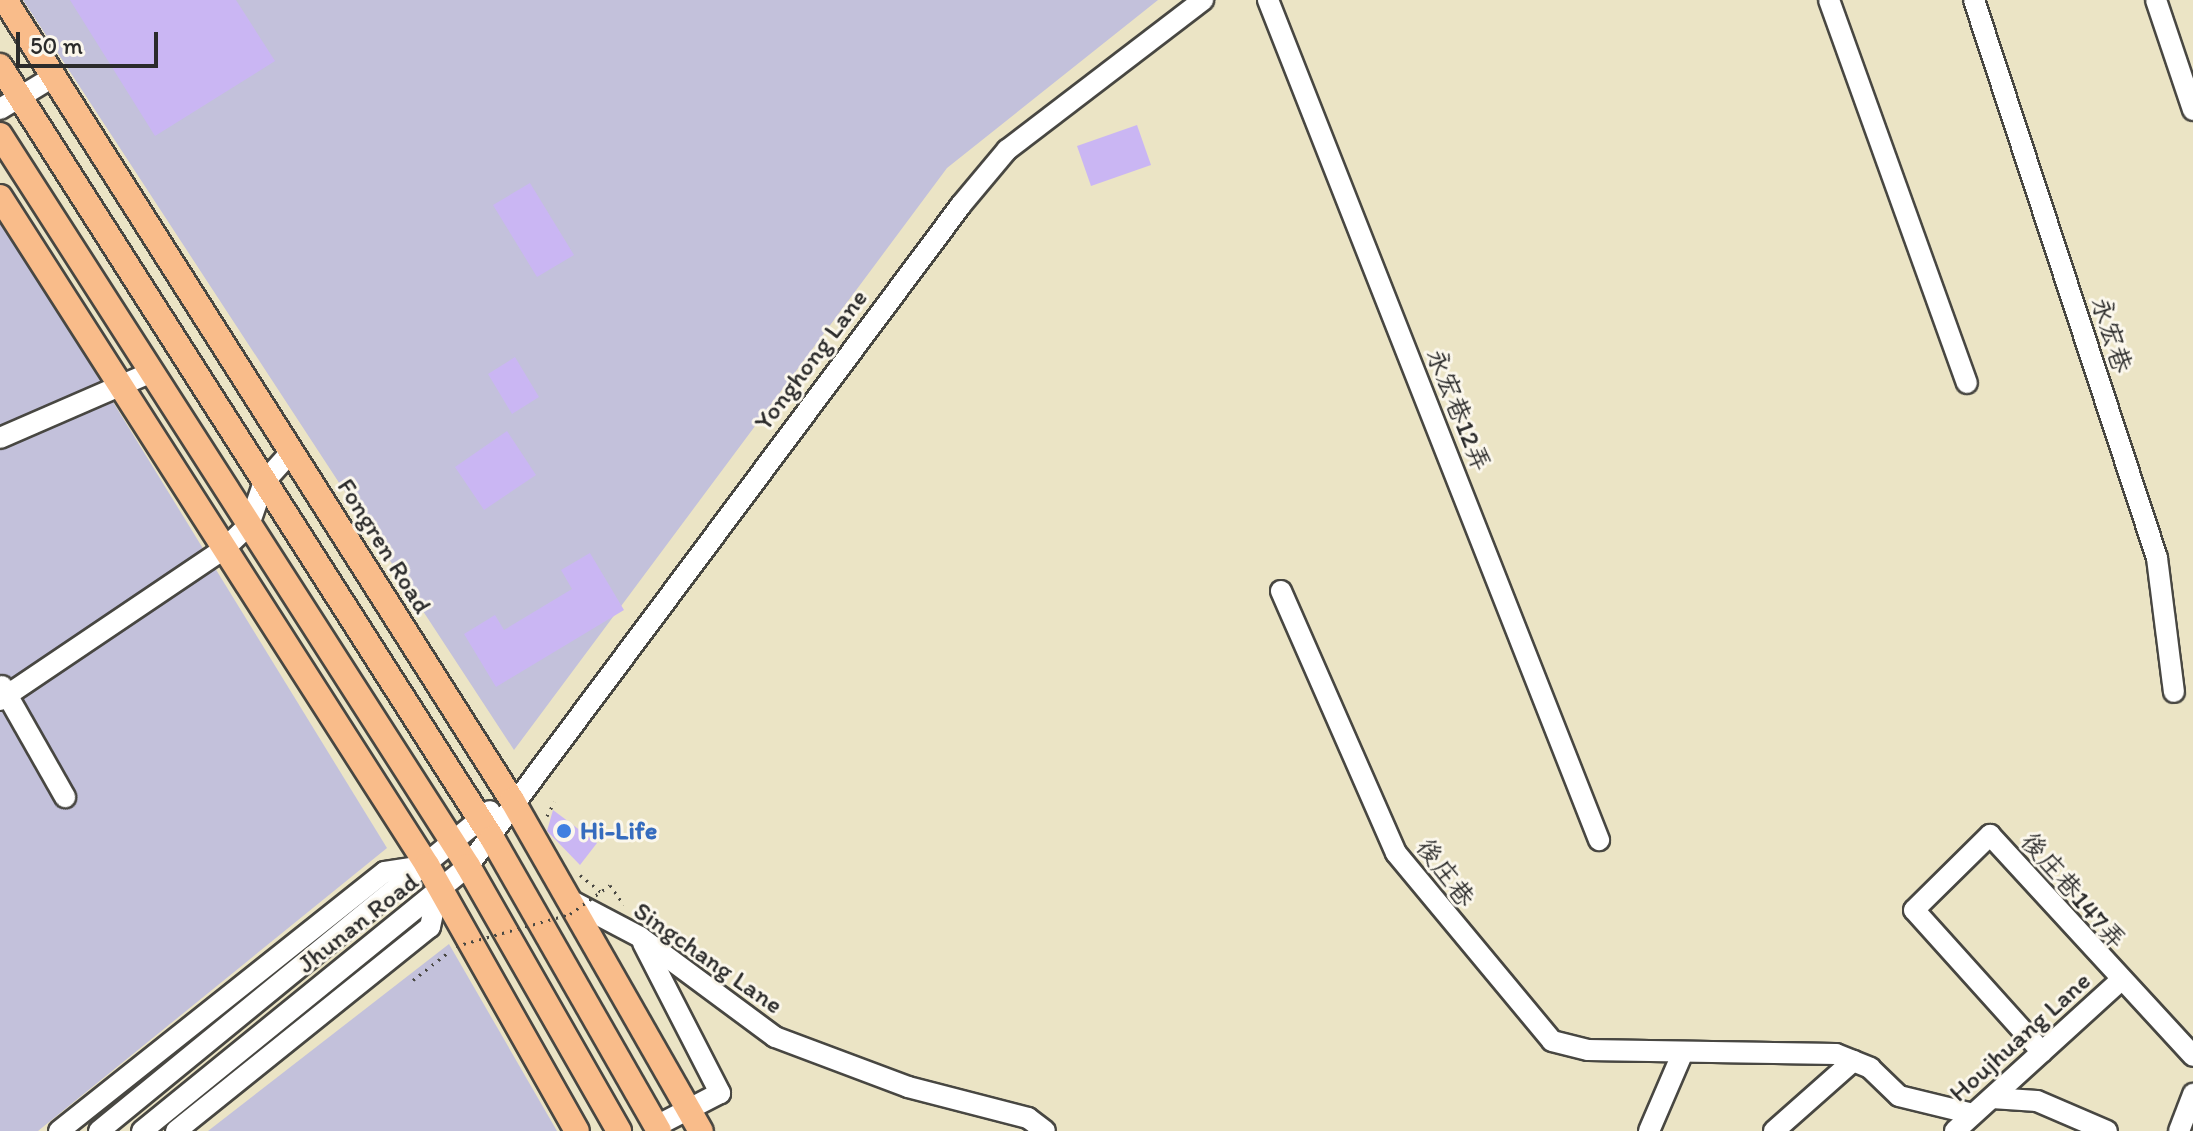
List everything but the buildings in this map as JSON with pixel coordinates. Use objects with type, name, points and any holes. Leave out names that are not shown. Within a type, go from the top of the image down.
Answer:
[{"type":"main road","name":"Fongren Road","points":[[5,0],[512,800],[695,1120]]},
{"type":"main road","points":[[0,66],[10,103],[264,482],[492,838],[658,1129]]},
{"type":"main road","points":[[0,135],[452,840],[619,1131]]},
{"type":"main road","points":[[0,197],[427,865],[577,1131]]},
{"type":"street","name":"Yonghong Lane","points":[[438,888],[468,866],[492,838],[512,800],[1007,150],[1203,0]]},
{"type":"street","name":"永宏巷12弄","points":[[1268,0],[1599,840]]},
{"type":"street","points":[[1829,0],[1967,383]]},
{"type":"street","name":"永宏巷","points":[[1974,0],[2157,558],[2174,692]]},
{"type":"street","points":[[2156,0],[2193,110]]},
{"type":"street","points":[[10,103],[53,77]]},
{"type":"street","points":[[0,438],[152,372]]},
{"type":"street","points":[[65,797],[3,693],[224,549],[249,525],[264,482],[291,452]]},
{"type":"street","name":"後庄巷","points":[[1281,591],[1396,853],[1552,1041],[1588,1050],[1836,1054],[1853,1061]]},
{"type":"street","name":"Jhunan Road","points":[[99,1131],[427,865],[479,817],[512,800]]},
{"type":"street","name":"後庄巷147弄","points":[[2042,1052],[1914,910],[1990,835],[2119,982],[2193,1056]]},
{"type":"street","name":"Jhunan Road","points":[[59,1131],[385,872],[427,865]]},
{"type":"street","name":"Jhunan Road","points":[[142,1131],[438,888]]},
{"type":"street","name":"Jhunan Road","points":[[176,1131],[430,927],[438,888]]},
{"type":"street","name":"Singchang Lane","points":[[568,899],[640,937],[775,1037],[908,1087],[1028,1118],[1045,1131]]},
{"type":"street","points":[[640,937],[720,1093],[695,1120],[658,1129]]},
{"type":"street","name":"Houjhuang Lane","points":[[1955,1131],[2119,982]]},
{"type":"street","points":[[1649,1131],[1683,1052]]},
{"type":"street","points":[[1774,1131],[1853,1061],[1899,1096],[1973,1114]]},
{"type":"street","points":[[2179,1131],[2193,1094]]},
{"type":"street","points":[[1992,1098],[2037,1101],[2107,1131]]},
{"type":"path","points":[[542,826],[554,802]]},
{"type":"path","points":[[571,867],[627,915]]},
{"type":"path","points":[[413,980],[456,946],[570,914],[610,885]]},
{"type":"shaded area","points":[[23,0],[1158,0],[947,168],[514,750]]},
{"type":"shaded area","points":[[0,218],[387,848],[38,1131],[0,1131]]},
{"type":"shaded area","points":[[449,944],[557,1131],[208,1131]]},
{"type":"place","name":"Hi-Life","points":[[564,831]]}]
